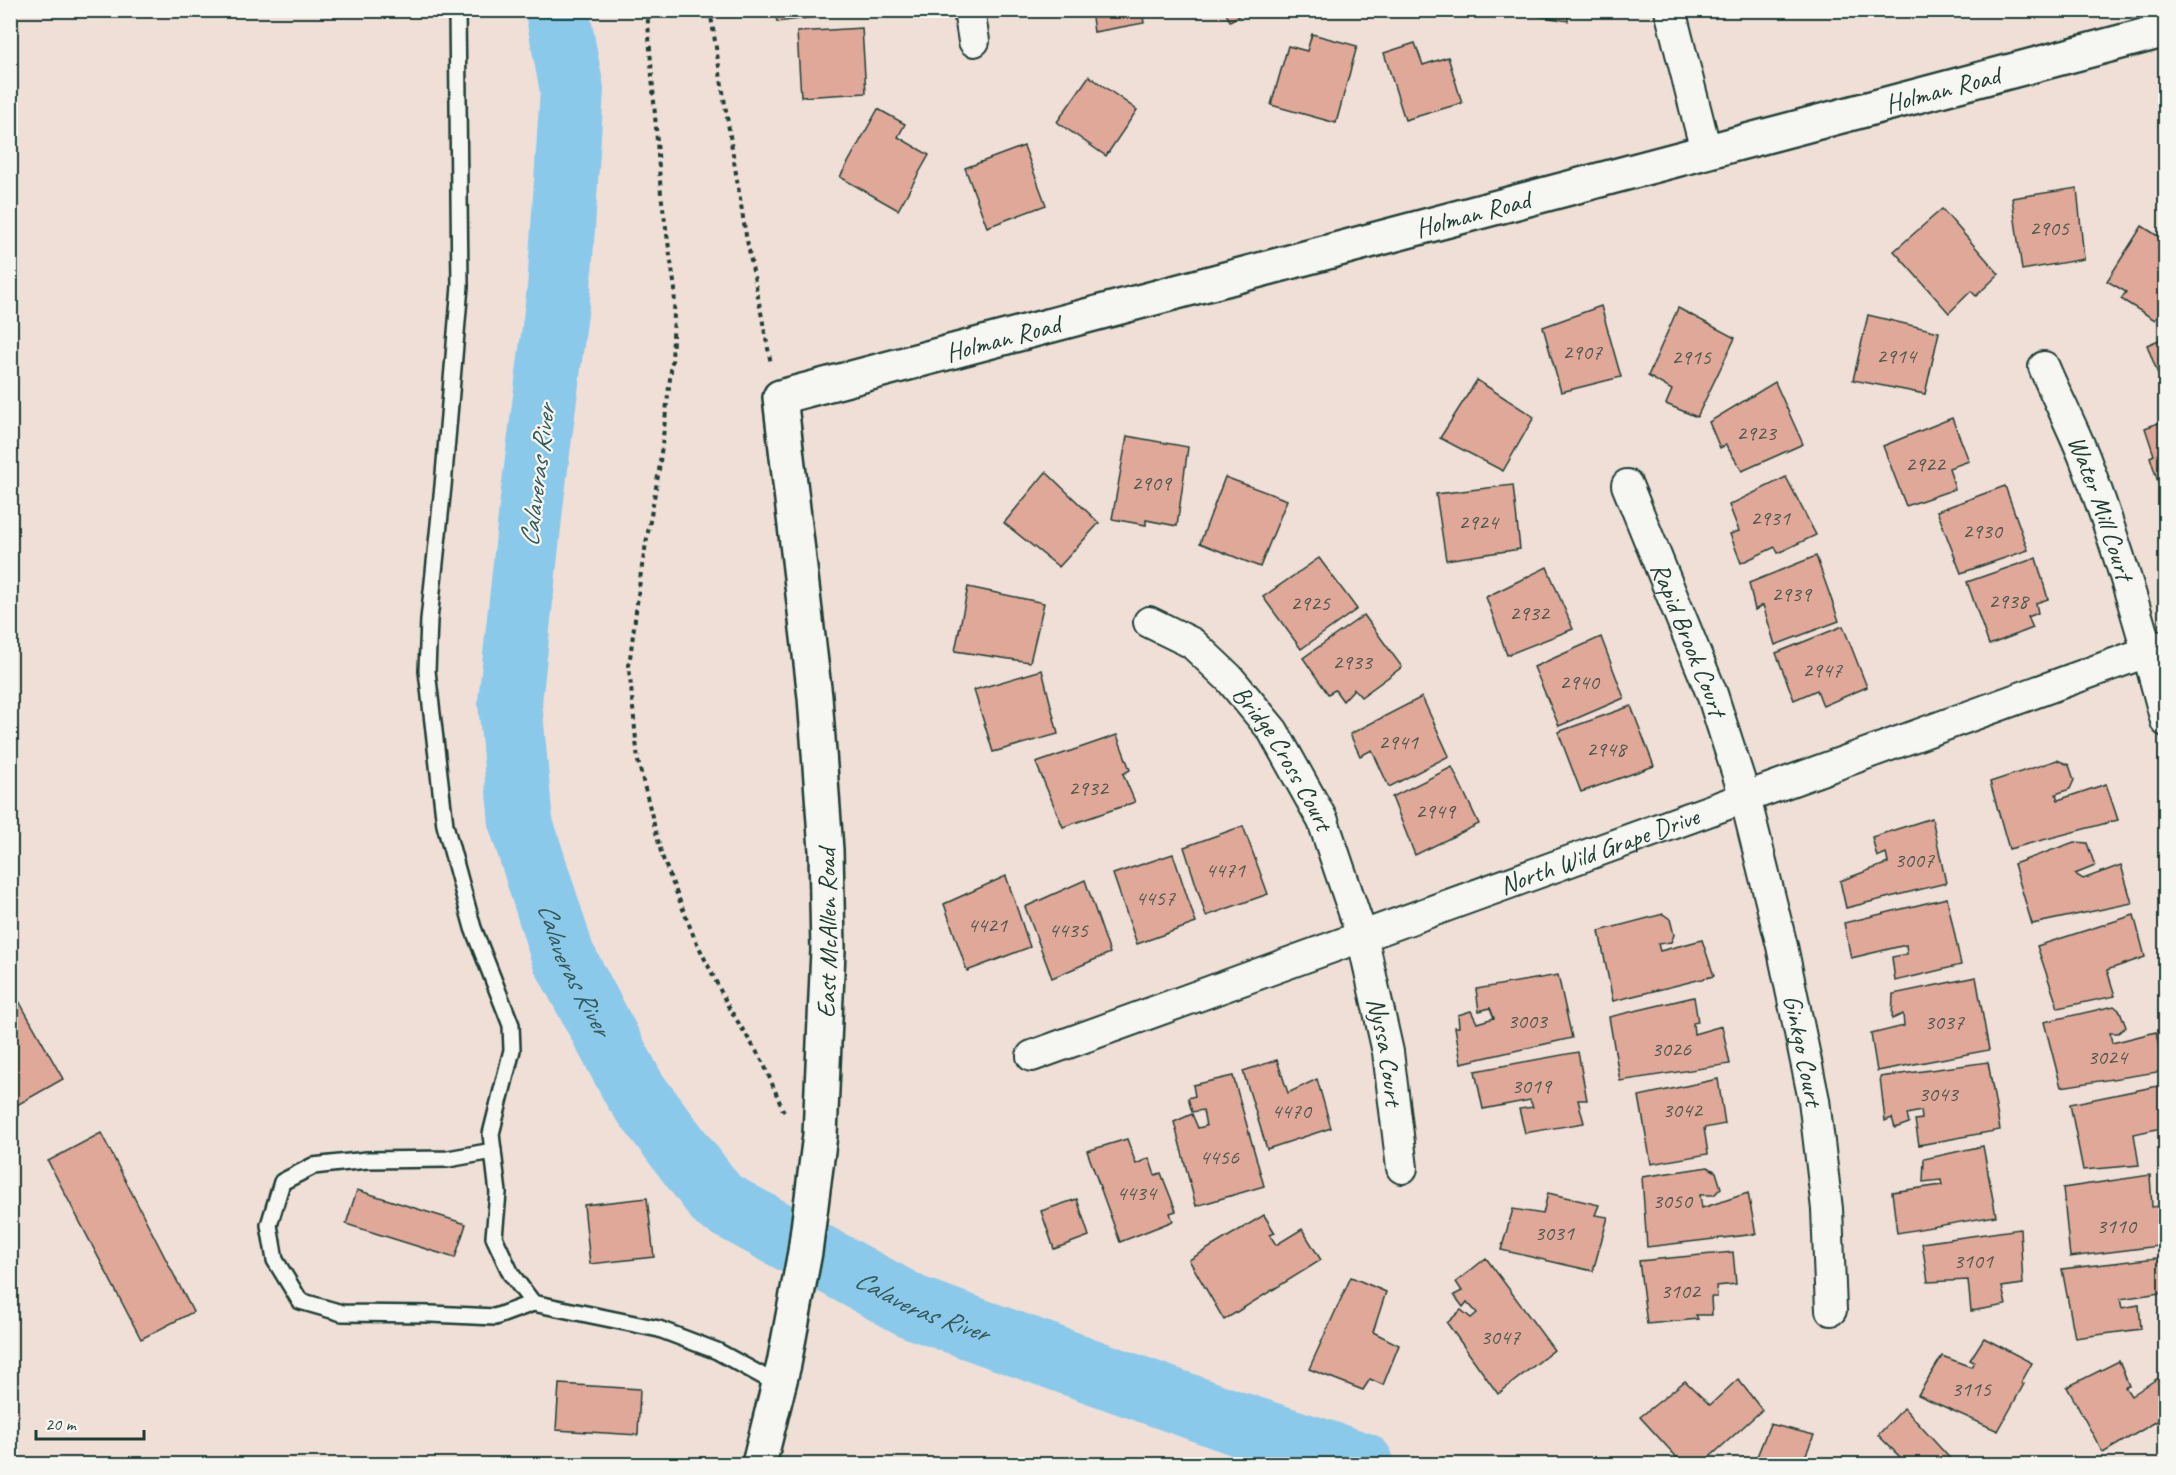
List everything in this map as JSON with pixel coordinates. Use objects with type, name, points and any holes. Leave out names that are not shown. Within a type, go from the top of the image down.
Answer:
[{"type":"street","points":[[969,10],[974,41]]},
{"type":"street","points":[[1670,10],[1706,151]]},
{"type":"street","name":"Holman Road","points":[[780,397],[2166,30]]},
{"type":"street","name":"Water Mill Court","points":[[2044,367],[2084,457],[2114,543],[2157,649],[2166,721]]},
{"type":"street","name":"East McAllen Road","points":[[759,1464],[779,1385],[805,1252],[818,1150],[828,950],[826,850],[814,697],[780,397]]},
{"type":"street","name":"Rapid Brook Court","points":[[1627,484],[1712,693],[1745,797]]},
{"type":"street","name":"Bridge Cross Court","points":[[1149,622],[1192,643],[1229,678],[1273,731],[1323,821],[1362,936]]},
{"type":"street","name":"North Wild Grape Drive","points":[[1032,1056],[2157,649]]},
{"type":"street","name":"Ginkgo Court","points":[[1745,797],[1782,946],[1814,1100],[1827,1209],[1831,1310]]},
{"type":"street","name":"Nyssa Court","points":[[1362,936],[1388,1052],[1402,1168]]},
{"type":"lane","points":[[457,10],[460,286],[429,620],[427,671],[445,825],[473,928],[511,1026],[512,1050],[490,1134],[498,1193],[494,1237],[511,1274],[532,1303]]},
{"type":"lane","points":[[493,1151],[448,1159],[367,1160],[313,1166],[282,1182],[269,1225],[275,1260],[300,1301],[342,1313],[495,1317],[532,1303],[659,1329],[717,1352],[779,1385]]},
{"type":"path","points":[[647,10],[661,194],[675,289],[672,362],[659,470],[641,572],[629,666],[638,761],[663,856],[694,937],[728,1006],[764,1062],[783,1110],[818,1150]]},
{"type":"path","points":[[710,10],[765,339],[780,397]]},
{"type":"building","points":[[775,10],[873,10],[777,22]]},
{"type":"building","points":[[1091,10],[1142,10],[1144,23],[1094,32]]},
{"type":"building","points":[[1224,10],[1249,10],[1230,21]]},
{"type":"building","points":[[1502,10],[1569,10],[1568,21]]},
{"type":"building","points":[[862,28],[866,93],[801,97],[797,32]]},
{"type":"building","points":[[1312,34],[1357,46],[1336,123],[1271,105],[1288,46],[1307,51]]},
{"type":"building","points":[[1415,43],[1423,65],[1448,57],[1462,103],[1405,120],[1384,53]]},
{"type":"building","points":[[1089,76],[1137,110],[1106,156],[1057,122]]},
{"type":"building","points":[[878,109],[905,124],[898,137],[929,155],[898,210],[840,177]]},
{"type":"building","points":[[1024,146],[1046,205],[987,227],[965,168]]},
{"type":"building","points":[[2077,188],[2084,259],[2022,270],[2012,198]]},
{"type":"building","points":[[1942,209],[1999,274],[1976,296],[1971,291],[1949,313],[1894,251]]},
{"type":"building","points":[[2142,226],[2166,241],[2166,305],[2155,320],[2121,299],[2126,292],[2107,281]]},
{"type":"building","points":[[1601,306],[1621,377],[1561,392],[1543,327]]},
{"type":"building","points":[[1678,308],[1735,338],[1697,417],[1666,404],[1672,390],[1648,376]]},
{"type":"building","points":[[1868,315],[1939,332],[1925,394],[1853,380]]},
{"type":"building","points":[[2166,337],[2166,393],[2165,393],[2147,345]]},
{"type":"building","points":[[1477,380],[1534,417],[1503,471],[1440,438]]},
{"type":"building","points":[[1775,382],[1803,444],[1742,471],[1726,445],[1720,448],[1709,422]]},
{"type":"building","points":[[1952,418],[1969,461],[1949,468],[1955,489],[1906,506],[1883,446]]},
{"type":"building","points":[[2166,420],[2166,482],[2159,485],[2150,457],[2154,455],[2145,428]]},
{"type":"building","points":[[1127,436],[1188,447],[1177,526],[1146,520],[1146,525],[1112,519]]},
{"type":"building","points":[[1046,472],[1099,523],[1059,567],[1004,523]]},
{"type":"building","points":[[1225,477],[1287,500],[1260,567],[1200,543]]},
{"type":"building","points":[[1786,477],[1816,535],[1778,553],[1775,547],[1741,563],[1730,534],[1739,531],[1729,505]]},
{"type":"building","points":[[1513,485],[1520,549],[1446,560],[1436,494]]},
{"type":"building","points":[[2005,486],[2028,550],[1961,573],[1937,511]]},
{"type":"building","points":[[1816,556],[1839,621],[1775,645],[1763,605],[1755,610],[1749,583]]},
{"type":"building","points":[[1319,558],[1357,609],[1301,649],[1263,597]]},
{"type":"building","points":[[2036,558],[2048,599],[2036,603],[2038,613],[2028,617],[2033,628],[1989,645],[1967,582]]},
{"type":"building","points":[[1547,567],[1573,629],[1507,655],[1486,597]]},
{"type":"building","points":[[968,587],[1044,603],[1030,662],[955,651]]},
{"type":"building","points":[[1364,615],[1402,667],[1361,697],[1354,689],[1343,701],[1335,690],[1328,694],[1303,658]]},
{"type":"building","points":[[1843,626],[1867,687],[1823,706],[1817,690],[1794,700],[1776,653]]},
{"type":"building","points":[[1601,637],[1624,698],[1559,726],[1534,667]]},
{"type":"building","points":[[1042,670],[1058,734],[993,752],[974,690]]},
{"type":"building","points":[[1422,697],[1449,756],[1389,787],[1372,750],[1360,756],[1350,734]]},
{"type":"building","points":[[1631,706],[1654,766],[1581,792],[1558,732]]},
{"type":"building","points":[[1117,735],[1130,770],[1123,774],[1135,802],[1063,827],[1036,763]]},
{"type":"building","points":[[2057,760],[2069,765],[2074,780],[2070,789],[2056,794],[2058,800],[2106,784],[2118,820],[2009,849],[1990,782]]},
{"type":"building","points":[[1452,767],[1479,824],[1415,855],[1392,797]]},
{"type":"building","points":[[1932,818],[1946,883],[1846,908],[1840,881],[1888,863],[1886,853],[1877,857],[1872,837]]},
{"type":"building","points":[[1243,826],[1268,894],[1206,916],[1184,847]]},
{"type":"building","points":[[2074,842],[2087,843],[2095,866],[2075,874],[2083,879],[2121,865],[2132,903],[2032,924],[2014,864]]},
{"type":"building","points":[[1173,854],[1196,923],[1137,944],[1113,874]]},
{"type":"building","points":[[1006,876],[1030,947],[967,971],[944,904]]},
{"type":"building","points":[[1085,880],[1110,953],[1052,978],[1025,907]]},
{"type":"building","points":[[1947,898],[1961,965],[1895,981],[1892,957],[1907,954],[1906,945],[1851,958],[1844,923]]},
{"type":"building","points":[[1663,914],[1670,919],[1674,935],[1671,942],[1658,944],[1660,951],[1702,940],[1714,976],[1613,1001],[1599,931]]},
{"type":"building","points":[[2134,915],[2145,957],[2107,970],[2115,996],[2058,1008],[2037,946]]},
{"type":"building","points":[[1558,975],[1572,1038],[1461,1063],[1455,1027],[1459,1027],[1458,1015],[1471,1011],[1477,1023],[1494,1018],[1490,1008],[1479,1011],[1476,989]]},
{"type":"building","points":[[1976,977],[1989,1050],[1877,1071],[1871,1034],[1904,1026],[1903,1014],[1892,1019],[1893,994]]},
{"type":"building","points":[[1694,997],[1698,1022],[1693,1023],[1694,1034],[1722,1026],[1730,1064],[1620,1081],[1609,1017]]},
{"type":"building","points":[[19,1001],[63,1079],[10,1109],[10,1006]]},
{"type":"building","points":[[2114,1006],[2120,1011],[2126,1027],[2118,1033],[2110,1033],[2112,1043],[2156,1032],[2164,1071],[2061,1087],[2044,1022]]},
{"type":"building","points":[[1578,1052],[1587,1100],[1578,1100],[1584,1123],[1525,1133],[1519,1109],[1533,1107],[1530,1100],[1483,1109],[1475,1071]]},
{"type":"building","points":[[1277,1060],[1288,1093],[1317,1079],[1331,1128],[1267,1149],[1243,1071]]},
{"type":"building","points":[[1988,1062],[2000,1130],[1919,1145],[1915,1120],[1922,1119],[1921,1111],[1907,1114],[1909,1123],[1895,1128],[1892,1118],[1885,1121],[1880,1077]]},
{"type":"building","points":[[1233,1076],[1264,1186],[1196,1206],[1174,1122],[1192,1114],[1198,1128],[1206,1126],[1203,1110],[1192,1112],[1188,1098],[1195,1096],[1193,1085]]},
{"type":"building","points":[[1718,1079],[1725,1124],[1704,1128],[1708,1154],[1651,1164],[1639,1096]]},
{"type":"building","points":[[2163,1085],[2166,1099],[2166,1127],[2134,1134],[2139,1165],[2083,1170],[2070,1104]]},
{"type":"building","points":[[101,1133],[193,1312],[141,1339],[48,1161]]},
{"type":"building","points":[[1127,1139],[1136,1164],[1149,1158],[1155,1175],[1161,1173],[1176,1211],[1170,1213],[1173,1221],[1120,1242],[1087,1151]]},
{"type":"building","points":[[1983,1146],[1996,1216],[1897,1233],[1892,1192],[1942,1185],[1941,1180],[1923,1182],[1924,1159]]},
{"type":"building","points":[[1708,1167],[1716,1172],[1721,1188],[1714,1195],[1700,1195],[1702,1208],[1748,1193],[1756,1234],[1647,1247],[1642,1177]]},
{"type":"building","points":[[2150,1175],[2152,1207],[2166,1205],[2166,1245],[2070,1257],[2063,1188]]},
{"type":"building","points":[[357,1190],[466,1224],[455,1258],[346,1224]]},
{"type":"building","points":[[1548,1193],[1599,1205],[1595,1215],[1608,1217],[1593,1271],[1501,1250],[1513,1209],[1543,1214]]},
{"type":"building","points":[[647,1198],[654,1257],[590,1264],[584,1205]]},
{"type":"building","points":[[1077,1199],[1089,1236],[1054,1249],[1041,1211]]},
{"type":"building","points":[[1264,1215],[1275,1233],[1270,1235],[1276,1245],[1302,1229],[1321,1260],[1224,1320],[1189,1260]]},
{"type":"building","points":[[2020,1229],[2023,1284],[2002,1287],[2006,1305],[1971,1311],[1968,1280],[1928,1282],[1922,1243]]},
{"type":"building","points":[[1733,1252],[1736,1284],[1716,1286],[1717,1297],[1711,1297],[1712,1315],[1696,1315],[1698,1319],[1647,1324],[1639,1261]]},
{"type":"building","points":[[2165,1257],[2166,1292],[2120,1299],[2122,1308],[2139,1305],[2141,1329],[2075,1338],[2062,1269]]},
{"type":"building","points":[[1486,1258],[1554,1350],[1498,1394],[1447,1323],[1461,1310],[1471,1318],[1477,1313],[1467,1302],[1463,1307],[1454,1295],[1462,1291],[1456,1282]]},
{"type":"building","points":[[1351,1277],[1386,1292],[1373,1332],[1399,1345],[1383,1385],[1370,1379],[1363,1390],[1309,1369]]},
{"type":"building","points":[[1984,1338],[2032,1363],[2021,1383],[2024,1384],[1998,1431],[1918,1395],[1942,1356],[1971,1367],[1974,1362],[1970,1360]]},
{"type":"building","points":[[2119,1361],[2129,1386],[2125,1387],[2131,1396],[2158,1378],[2166,1393],[2166,1416],[2103,1453],[2067,1387]]},
{"type":"building","points":[[1738,1379],[1762,1410],[1702,1464],[1683,1464],[1640,1417],[1685,1381],[1710,1405]]},
{"type":"building","points":[[559,1384],[640,1389],[638,1435],[556,1430]]},
{"type":"building","points":[[1904,1408],[1955,1464],[1897,1464],[1903,1460],[1878,1435]]},
{"type":"building","points":[[1770,1424],[1814,1435],[1802,1464],[1754,1464]]},
{"type":"waterway","name":"Calaveras River","points":[[557,10],[572,90],[559,289],[532,499],[510,702],[521,823],[563,956],[635,1091],[718,1201],[913,1307],[1239,1424],[1362,1464]]}]
